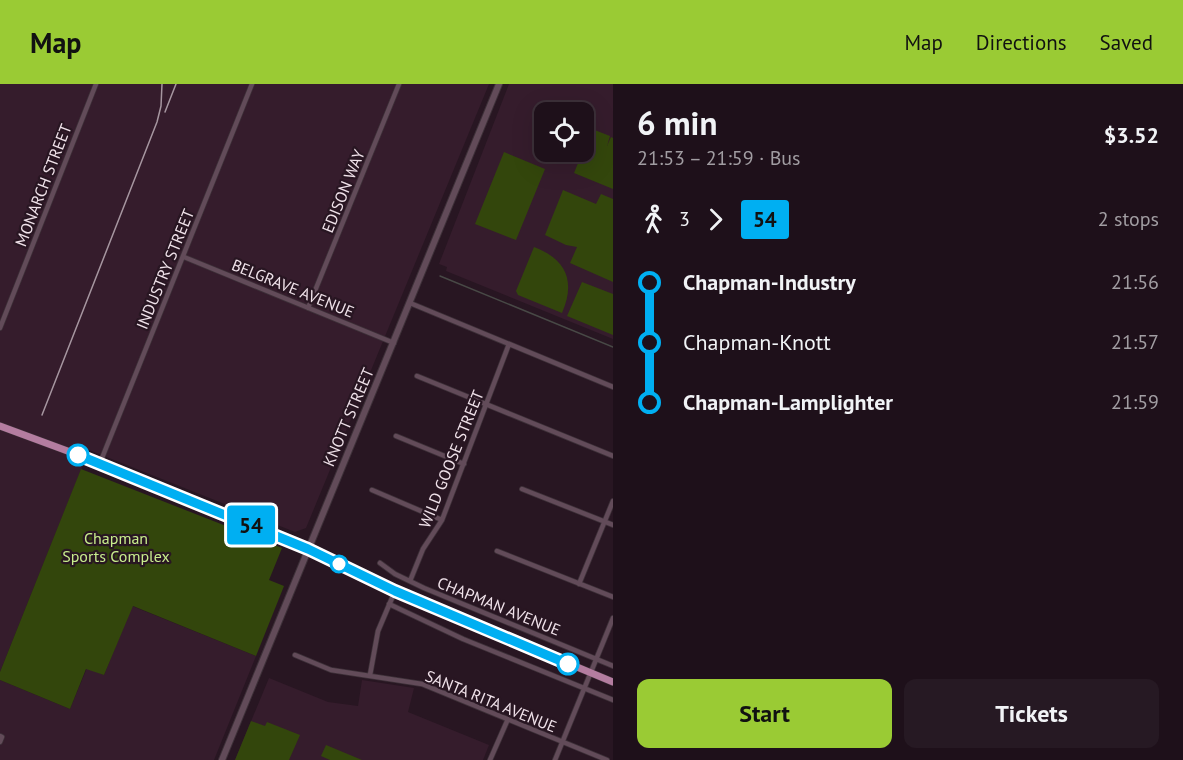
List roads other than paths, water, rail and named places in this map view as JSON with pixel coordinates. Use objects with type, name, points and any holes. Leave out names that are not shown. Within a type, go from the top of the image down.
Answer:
[{"type":"main road","name":"KNOTT STREET","points":[[222,760],[499,84]]},
{"type":"main road","points":[[0,426],[99,463],[308,549],[395,591],[613,682]]},
{"type":"street","name":"MONARCH STREET","points":[[0,328],[96,84]]},
{"type":"street","name":"INDUSTRY STREET","points":[[99,463],[252,84]]},
{"type":"street","name":"EDISON WAY","points":[[308,308],[399,84]]},
{"type":"street","name":"BELGRAVE AVENUE","points":[[184,257],[394,342]]},
{"type":"street","points":[[410,303],[613,387]]},
{"type":"street","name":"WILD GOOSE STREET","points":[[410,581],[423,549],[442,520],[509,344]]},
{"type":"street","points":[[417,376],[613,456]]},
{"type":"street","points":[[396,436],[464,464]]},
{"type":"street","points":[[522,489],[613,525]]},
{"type":"street","points":[[372,490],[442,520]]},
{"type":"street","points":[[579,584],[613,501]]},
{"type":"street","points":[[497,551],[613,597]]},
{"type":"street","name":"CHAPMAN AVENUE","points":[[380,563],[395,574],[444,597],[613,666]]},
{"type":"street","points":[[370,675],[378,631],[395,591]]},
{"type":"street","points":[[389,604],[463,639],[613,700]]},
{"type":"street","points":[[555,760],[613,618]]},
{"type":"street","name":"SANTA RITA AVENUE","points":[[295,655],[331,670],[422,684],[607,760]]},
{"type":"street","points":[[490,760],[508,719]]},
{"type":"waterway","points":[[440,276],[613,347]]},
{"type":"railway","points":[[42,415],[157,122],[161,106],[162,84]]},
{"type":"railway","points":[[165,112],[176,84]]},
{"type":"park label","name":"Chapman Sports Complex","points":[[116,547]]}]
